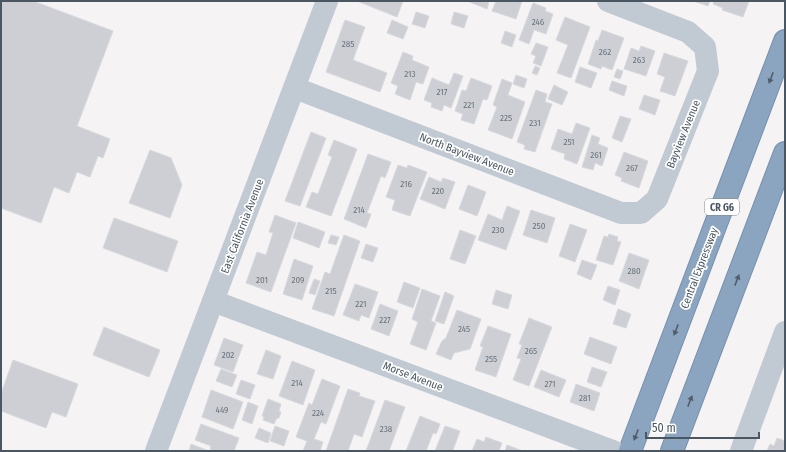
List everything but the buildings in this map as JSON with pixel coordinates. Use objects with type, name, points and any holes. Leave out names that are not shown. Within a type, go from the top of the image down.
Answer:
[{"type":"highway","name":"Central Expressway","points":[[630,451],[785,41]]},
{"type":"highway","points":[[672,451],[785,153]]},
{"type":"street","name":"East California Avenue","points":[[156,451],[327,1]]},
{"type":"street","name":"Bayview Avenue","points":[[608,1],[688,32],[705,47],[708,71],[657,199],[641,214]]},
{"type":"street","name":"North Bayview Avenue","points":[[295,88],[621,213],[641,214]]},
{"type":"street","name":"Morse Avenue","points":[[213,301],[565,443],[590,442],[613,451]]},
{"type":"street","points":[[741,451],[785,332]]}]
